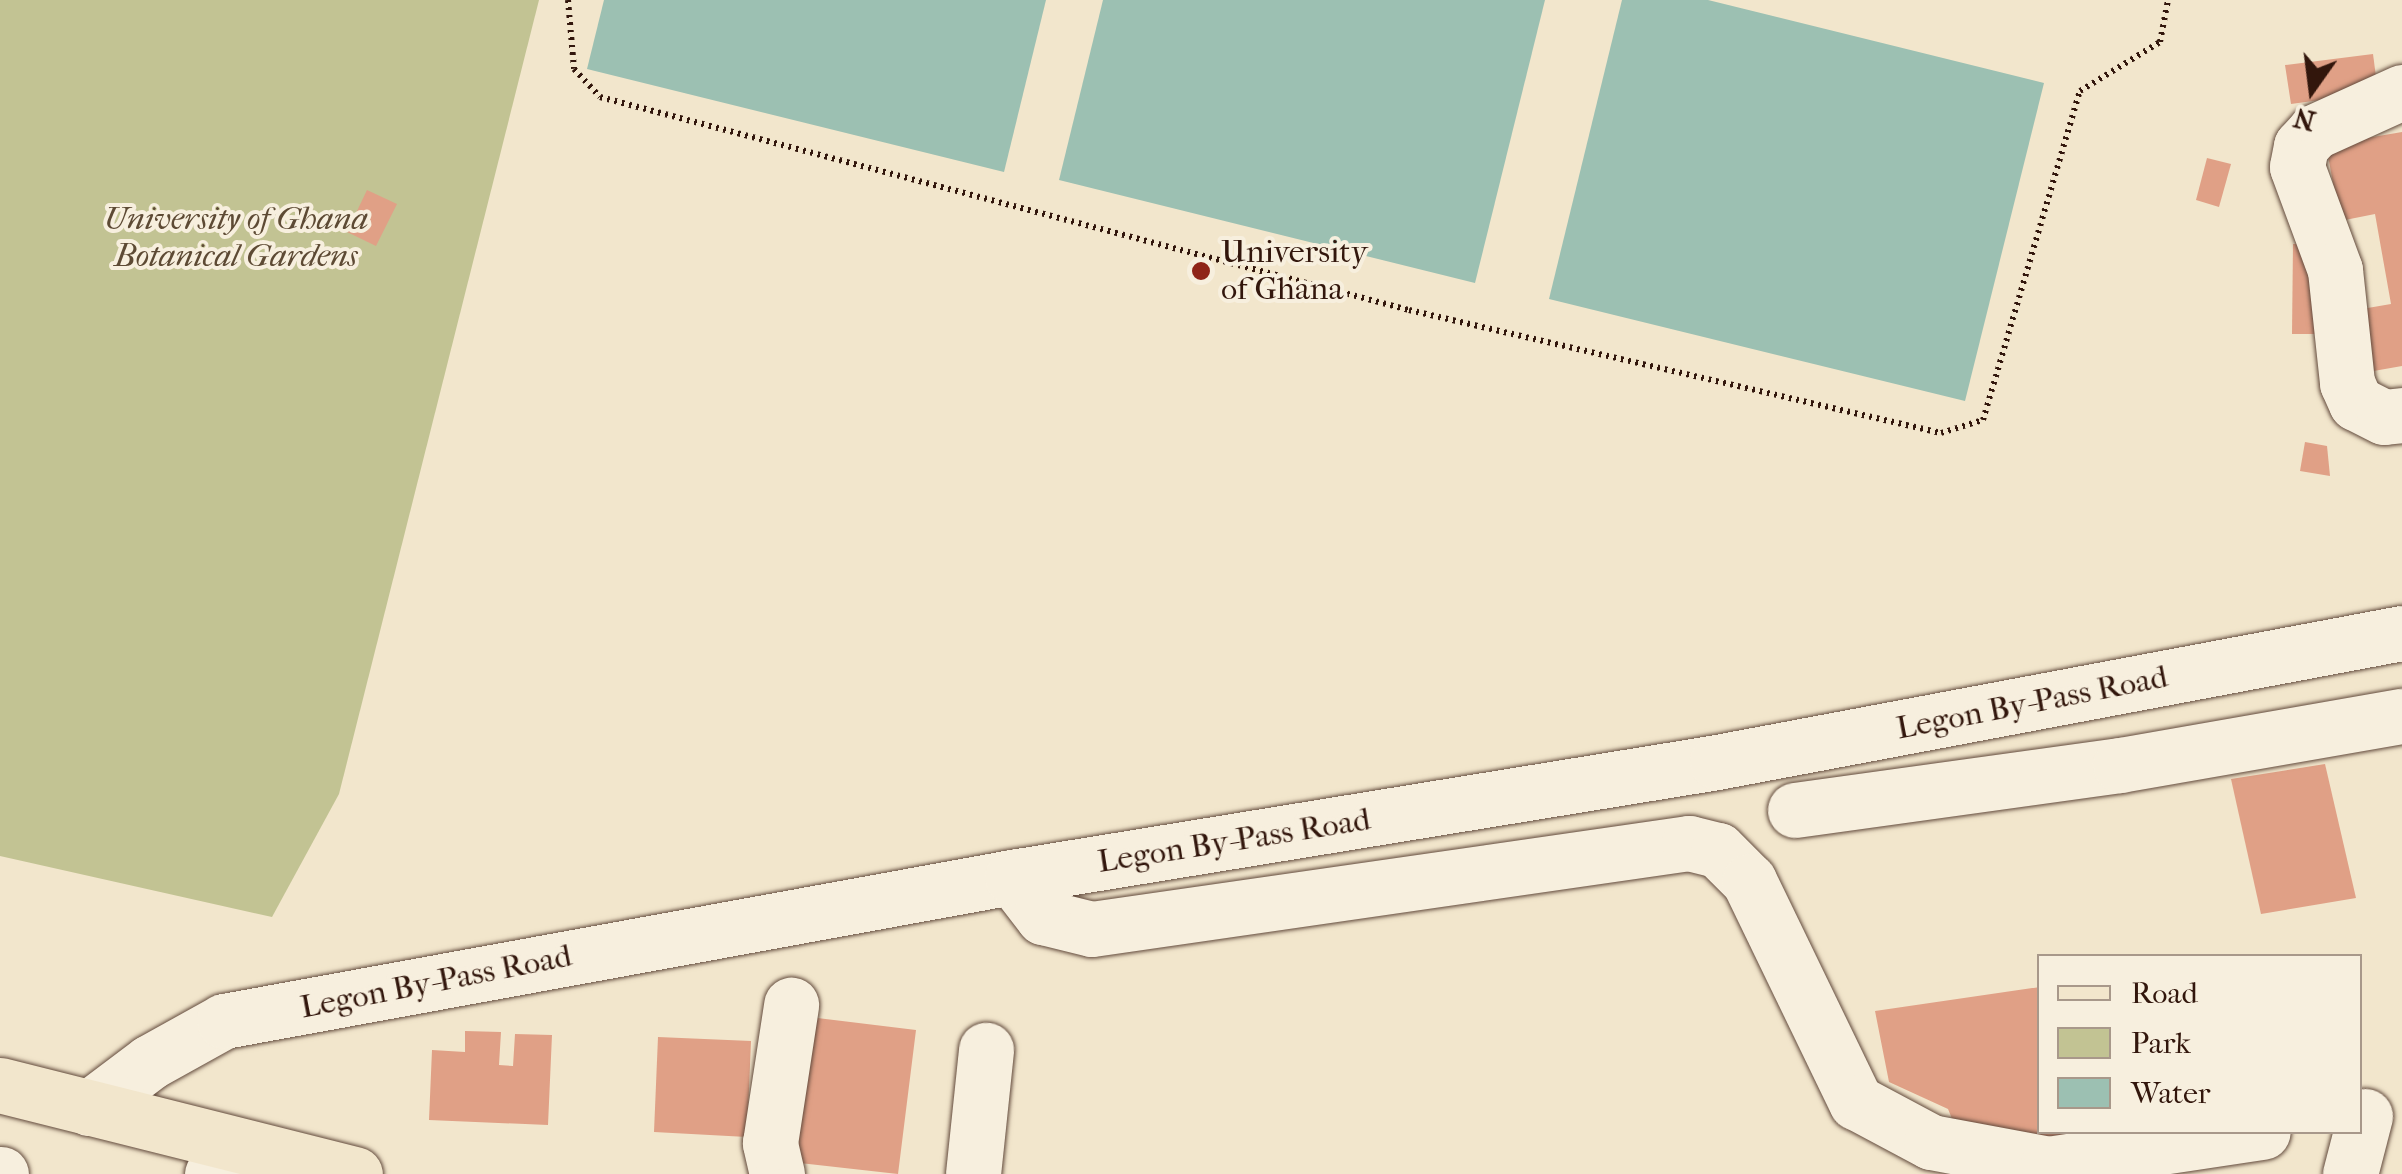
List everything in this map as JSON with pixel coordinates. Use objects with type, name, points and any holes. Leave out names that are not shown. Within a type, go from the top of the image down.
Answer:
[{"type":"main road","points":[[0,1085],[89,1108],[227,1160],[354,1174]]},
{"type":"street","points":[[2402,92],[2314,132],[2301,146],[2297,167],[2335,270],[2347,384],[2356,403],[2384,417],[2402,415]]},
{"type":"street","name":"Legon By-Pass Road","points":[[89,1108],[150,1062],[224,1022],[1012,877],[1717,762],[2402,633]]},
{"type":"street","points":[[1795,810],[2120,765],[2402,716]]},
{"type":"street","points":[[1012,877],[1043,916],[1092,929],[1689,843],[1718,850],[1750,880],[1856,1102],[1931,1142],[2048,1164],[2250,1134]]},
{"type":"street","points":[[776,1174],[770,1143],[791,1005]]},
{"type":"street","points":[[973,1174],[986,1050]]},
{"type":"street","points":[[2350,1174],[2375,1114]]},
{"type":"path","points":[[568,0],[574,69],[600,97],[1410,310],[1942,433],[1983,420],[2080,91],[2160,42],[2168,0]]},
{"type":"green space","name":"University of Ghana Botanical Gardens","points":[[0,0],[539,0],[339,794],[272,917],[0,856]]},
{"type":"water","points":[[604,0],[1046,0],[1004,172],[587,69]]},
{"type":"water","points":[[1103,0],[1545,0],[1475,283],[1059,180]]},
{"type":"water","points":[[1622,0],[1708,0],[2044,83],[1965,401],[1549,299]]},
{"type":"building","points":[[2373,54],[2378,92],[2291,104],[2285,65]]},
{"type":"building","points":[[2402,132],[2402,366],[2368,372],[2356,310],[2391,304],[2375,214],[2340,221],[2326,145]]},
{"type":"building","points":[[2207,158],[2231,164],[2219,207],[2196,200]]},
{"type":"building","points":[[367,190],[397,204],[376,246],[347,232]]},
{"type":"building","points":[[2293,244],[2318,244],[2317,334],[2292,334]]},
{"type":"building","points":[[2305,442],[2327,446],[2330,476],[2300,471]]},
{"type":"building","points":[[2325,764],[2356,898],[2261,914],[2231,779]]},
{"type":"building","points":[[2037,987],[2037,1134],[2086,1134],[2087,1140],[1960,1138],[1948,1109],[1889,1082],[1875,1011]]},
{"type":"building","points":[[801,1016],[916,1030],[898,1174],[782,1161]]},
{"type":"building","points":[[465,1031],[501,1032],[499,1065],[513,1066],[515,1034],[552,1035],[548,1125],[429,1120],[432,1050],[465,1052]]},
{"type":"building","points":[[658,1037],[751,1041],[747,1137],[654,1132]]},
{"type":"place","name":"University of Ghana","points":[[1201,271]]}]
